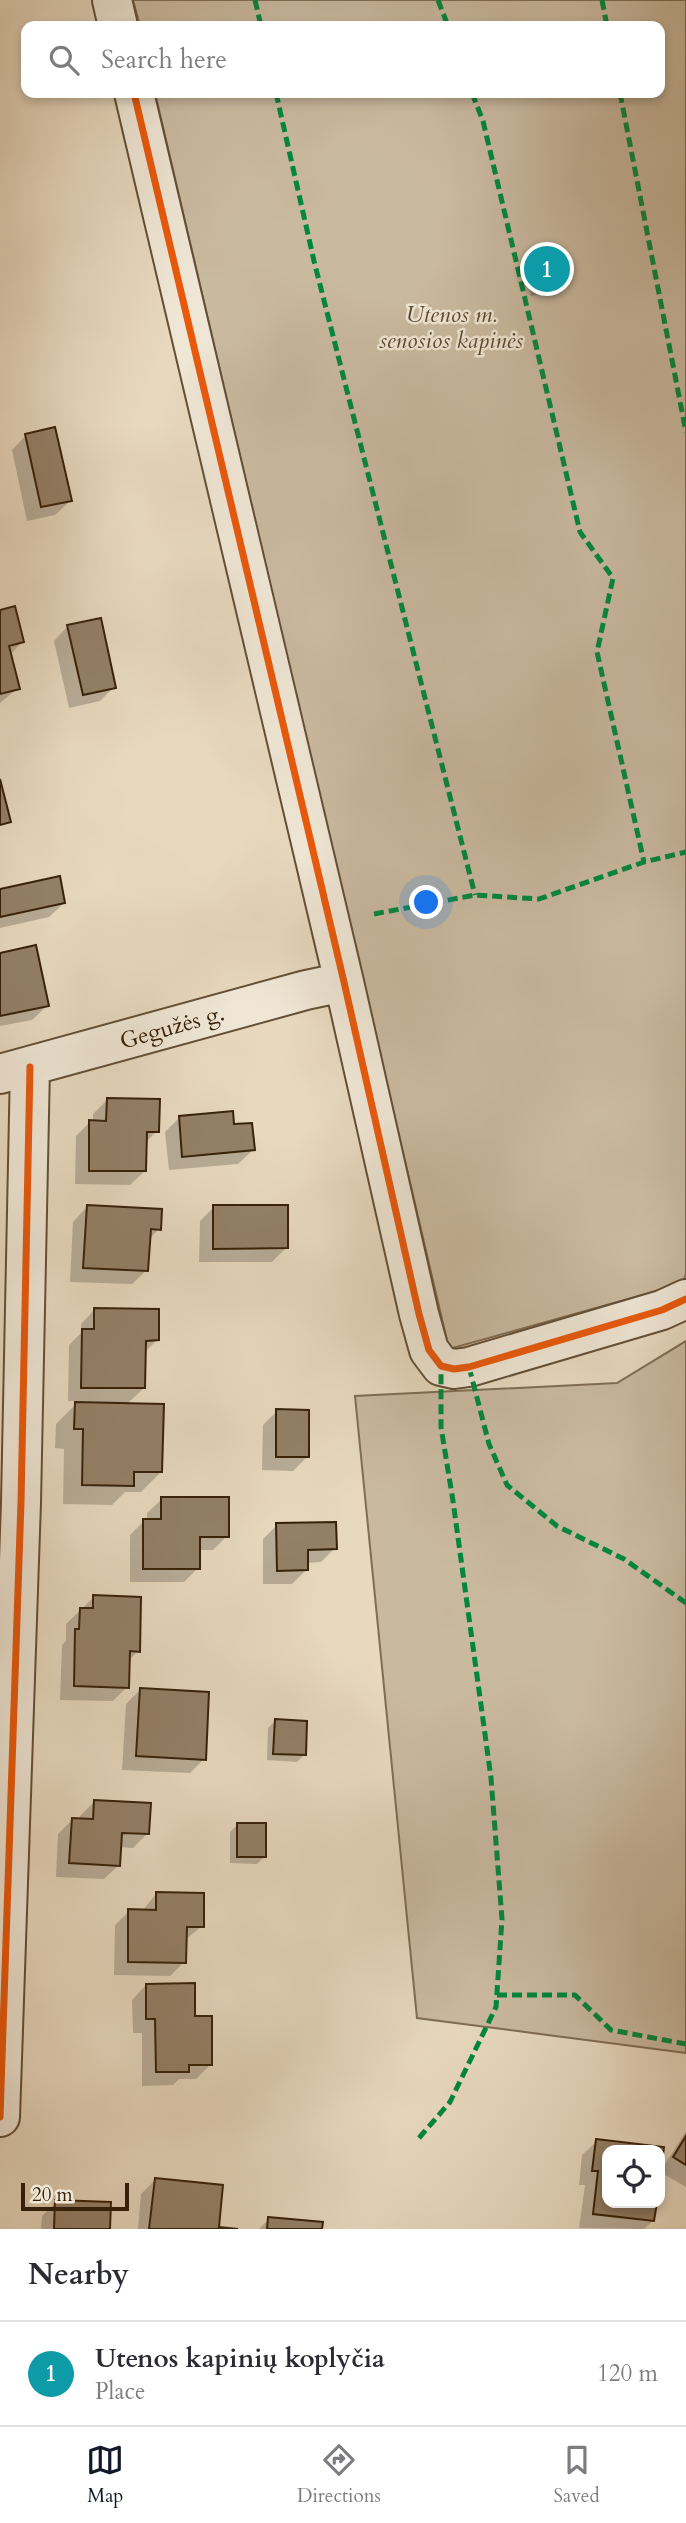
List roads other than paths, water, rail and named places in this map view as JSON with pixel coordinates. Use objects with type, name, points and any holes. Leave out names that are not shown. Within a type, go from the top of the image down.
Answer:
[{"type":"street","points":[[112,0],[117,21]]},
{"type":"street","points":[[135,98],[344,982],[418,1314],[429,1350],[441,1366],[454,1369],[469,1367],[662,1310],[686,1299]]},
{"type":"street","name":"Gegužės g.","points":[[15,1071],[306,990],[344,982]]},
{"type":"street","points":[[0,2117],[21,1516],[15,1071]]},
{"type":"place","name":"Utenos kapinių koplyčia","points":[[547,269]]},
{"type":"park label","name":"Utenos m. senosios kapinės","points":[[451,327]]}]
